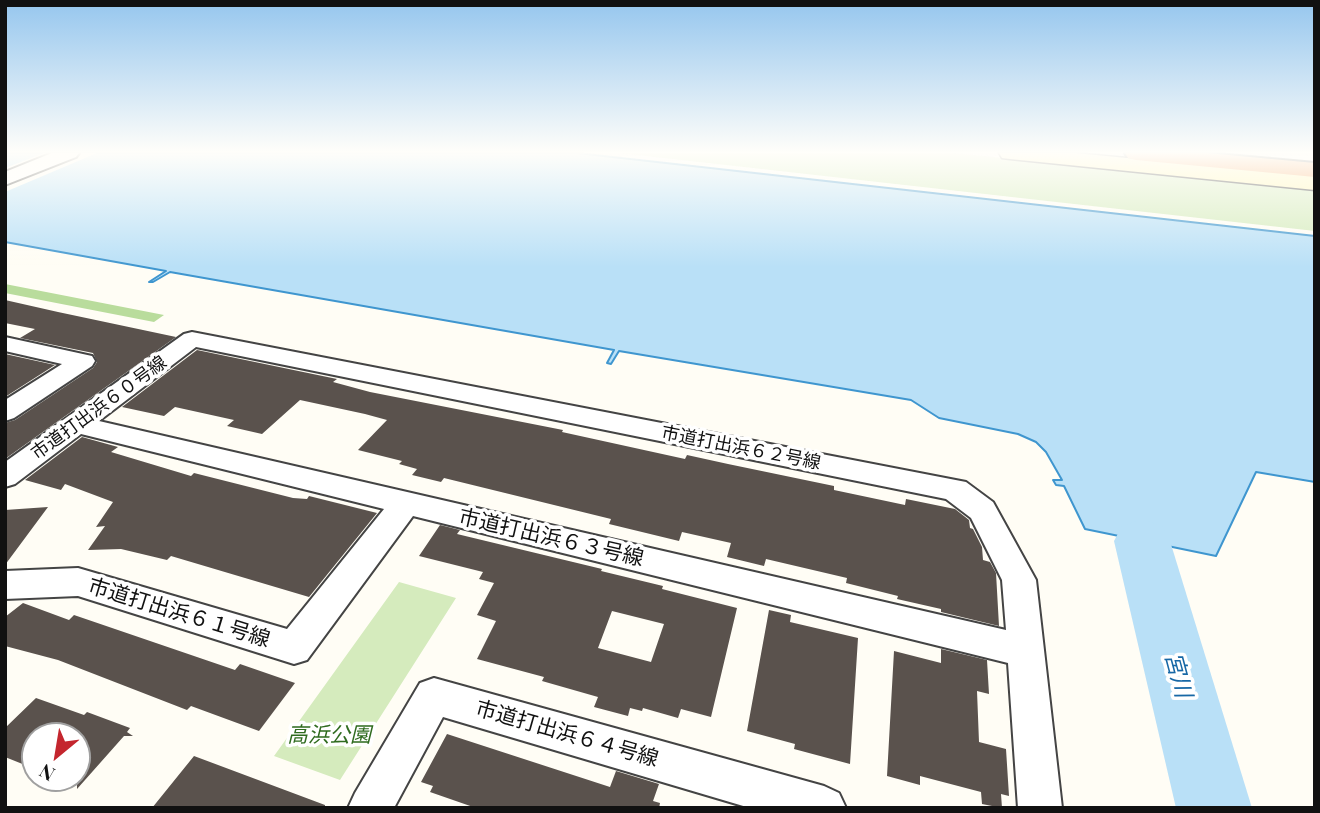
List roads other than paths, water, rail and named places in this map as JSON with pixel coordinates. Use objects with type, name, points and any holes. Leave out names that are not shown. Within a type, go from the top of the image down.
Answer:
[{"type":"street","name":"市道打出浜６０号線","points":[[5,477],[192,339]]},
{"type":"street","name":"市道打出浜６２号線","points":[[192,339],[955,490],[982,510],[1019,580],[1040,808]]},
{"type":"street","points":[[5,344],[83,361],[5,412]]},
{"type":"street","name":"市道打出浜６３号線","points":[[76,424],[1026,651]]},
{"type":"street","name":"市道打出浜６１号線","points":[[5,585],[78,582],[294,648],[406,503]]},
{"type":"street","name":"市道打出浜６４号線","points":[[370,808],[434,696],[824,808]]},
{"type":"water","points":[[5,191],[914,191],[1315,236],[1315,482],[1256,472],[1216,556],[1085,529],[1064,486],[1056,485],[1053,480],[1062,480],[1046,452],[1036,442],[1018,434],[939,418],[911,400],[619,351],[611,364],[607,363],[614,350],[170,272],[149,282],[166,271],[5,242]]},
{"type":"waterway","name":"宮川","points":[[1142,541],[1214,808]]},
{"type":"park label","name":"高浜公園","points":[[329,735]]}]
